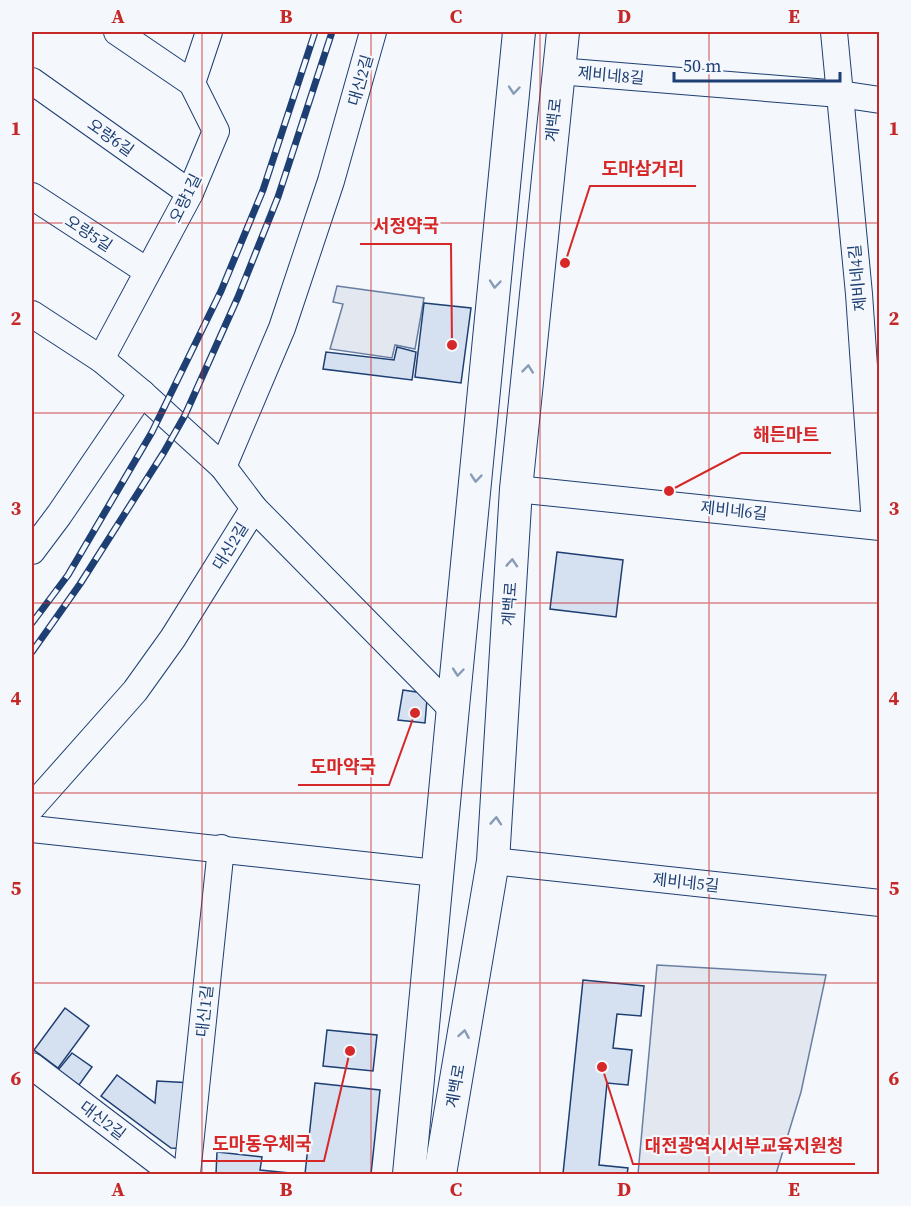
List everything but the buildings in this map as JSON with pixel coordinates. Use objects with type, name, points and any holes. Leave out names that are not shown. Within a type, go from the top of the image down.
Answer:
[{"type":"main road","points":[[409,1174],[436,873],[454,711],[519,32]]},
{"type":"main road","name":"계백로","points":[[440,1174],[493,861],[516,489],[563,32]]},
{"type":"street","points":[[117,32],[192,83],[209,32]]},
{"type":"street","name":"대신2길","points":[[223,467],[282,328],[331,181],[373,32]]},
{"type":"street","name":"제비네4길","points":[[834,32],[840,94],[869,297],[877,526]]},
{"type":"street","name":"제비네8길","points":[[558,71],[840,94],[879,100]]},
{"type":"street","name":"오량6길","points":[[32,81],[190,193]]},
{"type":"street","name":"오량1길","points":[[101,359],[190,193],[216,131],[192,83]]},
{"type":"street","name":"오량5길","points":[[32,196],[147,271]]},
{"type":"street","points":[[32,314],[101,359],[142,393],[223,467],[254,508]]},
{"type":"street","points":[[32,551],[142,393]]},
{"type":"street","name":"제비네6길","points":[[516,489],[877,526]]},
{"type":"street","name":"대신2길","points":[[32,807],[135,691],[173,638],[254,508],[454,711]]},
{"type":"street","points":[[32,829],[436,873]]},
{"type":"street","name":"대신1길","points":[[187,1174],[221,848]]},
{"type":"street","name":"제비네5길","points":[[493,861],[879,903]]},
{"type":"street","name":"대신2길","points":[[32,1066],[174,1174]]},
{"type":"shaded area","points":[[337,286],[424,298],[415,349],[395,345],[392,358],[330,349],[343,304],[333,302]]},
{"type":"shaded area","points":[[657,965],[826,975],[801,1092],[776,1174],[638,1174]]},
{"type":"railway","points":[[32,623],[68,575],[152,432],[221,291],[263,190],[315,32]]},
{"type":"railway","points":[[32,652],[80,584],[185,415],[238,297],[278,197],[332,32]]},
{"type":"place","name":"도마삼거리","points":[[565,263]]},
{"type":"place","name":"서정약국","points":[[452,345]]},
{"type":"place","name":"해든마트","points":[[669,491]]},
{"type":"place","name":"도마약국","points":[[415,713]]},
{"type":"place","name":"도마동우체국","points":[[350,1051]]},
{"type":"place","name":"대전광역시서부교육지원청","points":[[602,1067]]}]
